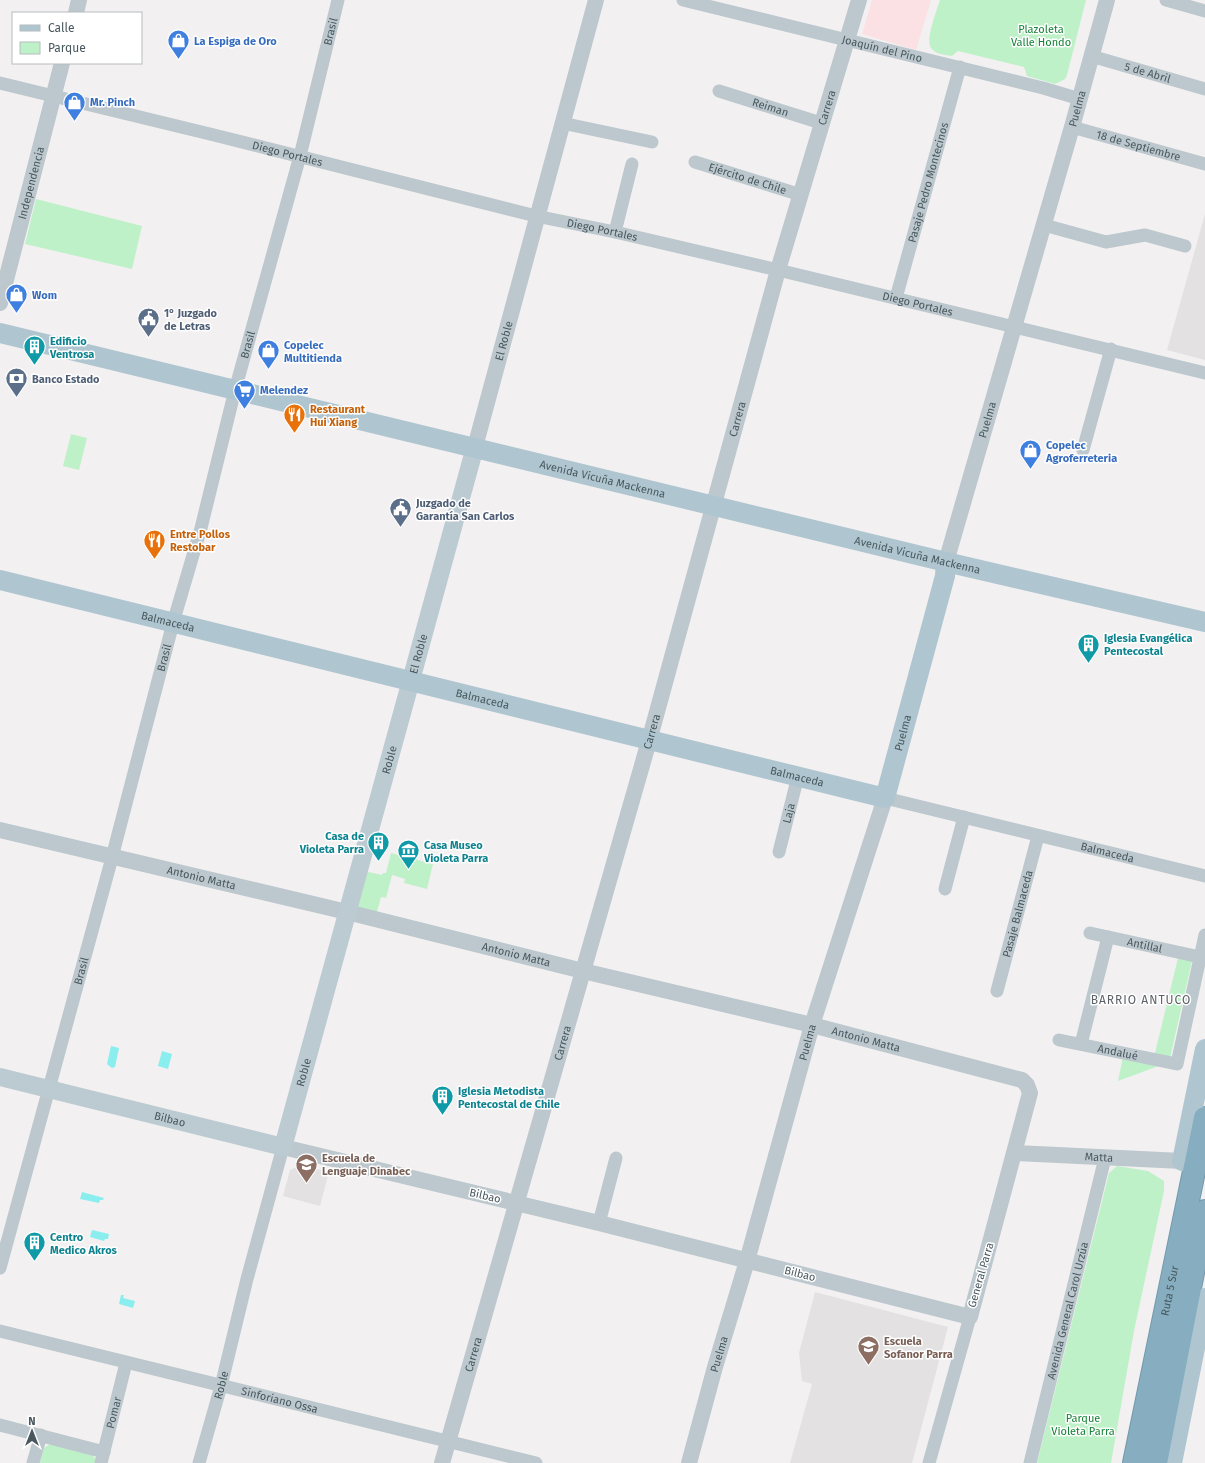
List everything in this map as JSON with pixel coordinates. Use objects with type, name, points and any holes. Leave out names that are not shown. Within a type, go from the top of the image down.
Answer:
[{"type":"highway","name":"Ruta 5 Sur","points":[[1134,1463],[1205,1118]]},
{"type":"highway","points":[[1134,1463],[1150,1326],[1182,1161]]},
{"type":"highway","name":"Ruta 5 Sur","points":[[1156,1463],[1205,1211]]},
{"type":"main road","name":"Avenida Vicuña Mackenna","points":[[0,333],[946,562],[1205,622]]},
{"type":"main road","name":"El Roble","points":[[411,682],[475,447]]},
{"type":"main road","name":"Puelma","points":[[885,798],[945,576],[946,562]]},
{"type":"main road","name":"Balmaceda","points":[[0,580],[885,798]]},
{"type":"main road","name":"Roble","points":[[283,1147],[411,682]]},
{"type":"main road","points":[[1182,1161],[1205,1049]]},
{"type":"main road","name":"Bilbao","points":[[0,1077],[283,1147]]},
{"type":"main road","points":[[1172,1463],[1205,1298]]},
{"type":"street","points":[[76,12],[79,0]]},
{"type":"street","name":"Brasil","points":[[0,1268],[112,856],[173,622],[201,528],[235,390],[300,156],[338,0]]},
{"type":"street","name":"El Roble","points":[[475,447],[536,216],[596,0]]},
{"type":"street","name":"Joaquín del Pino","points":[[683,0],[960,67],[1080,99]]},
{"type":"street","name":"Carrera","points":[[442,1463],[649,741],[778,270],[859,0]]},
{"type":"street","name":"Puelma","points":[[946,562],[1044,225],[1107,0]]},
{"type":"street","points":[[1166,0],[1205,11]]},
{"type":"street","name":"5 de Abril","points":[[1091,56],[1205,89]]},
{"type":"street","name":"Independencia","points":[[0,303],[62,64]]},
{"type":"street","name":"Pasaje Pedro Montecinos","points":[[896,298],[960,67]]},
{"type":"street","name":"Diego Portales","points":[[0,83],[300,156],[536,216],[615,232],[778,270],[1111,349],[1205,373]]},
{"type":"street","name":"Reiman","points":[[719,91],[821,123]]},
{"type":"street","points":[[562,123],[652,142]]},
{"type":"street","name":"18 de Septiembre","points":[[1072,127],[1205,164]]},
{"type":"street","name":"Ejército de Chile","points":[[695,162],[801,195]]},
{"type":"street","points":[[615,232],[632,164]]},
{"type":"street","points":[[1044,225],[1106,242],[1145,235],[1185,246]]},
{"type":"street","points":[[1083,450],[1111,349]]},
{"type":"street","name":"Laja","points":[[779,852],[798,776]]},
{"type":"street","name":"Puelma","points":[[689,1463],[715,1367],[747,1261],[812,1025],[885,798]]},
{"type":"street","name":"Balmaceda","points":[[885,798],[1205,876]]},
{"type":"street","points":[[945,889],[964,817]]},
{"type":"street","name":"Antonio Matta","points":[[0,830],[347,912],[583,971],[812,1025],[1022,1080],[1029,1088]]},
{"type":"street","name":"Pasaje Balmaceda","points":[[997,992],[1038,836]]},
{"type":"street","name":"Antillal","points":[[1090,933],[1200,957]]},
{"type":"street","points":[[1200,957],[1205,935]]},
{"type":"street","points":[[1081,1044],[1108,937]]},
{"type":"street","name":"Andalué","points":[[1059,1040],[1177,1064],[1200,957]]},
{"type":"street","name":"General Parra","points":[[930,1463],[1030,1100],[1029,1088]]},
{"type":"street","name":"Bilbao","points":[[283,1147],[600,1223],[970,1317]]},
{"type":"street","name":"Roble","points":[[199,1463],[221,1386],[247,1278],[283,1147]]},
{"type":"street","name":"Matta","points":[[1015,1153],[1182,1161]]},
{"type":"street","points":[[600,1223],[616,1158]]},
{"type":"street","name":"Avenida General Carol Urzúa","points":[[1030,1463],[1105,1158]]},
{"type":"street","name":"Sinforiano Ossa","points":[[0,1331],[536,1463]]},
{"type":"street","name":"Pomar","points":[[103,1457],[126,1363]]},
{"type":"street","points":[[0,1425],[41,1435],[103,1457]]},
{"type":"street","points":[[33,1463],[41,1435]]},
{"type":"shaded area","points":[[872,0],[931,0],[916,50],[862,34]]},
{"type":"shaded area","points":[[1205,214],[1205,360],[1167,350]]},
{"type":"shaded area","name":"Escuela de Lenguaje Dinabec","points":[[301,1165],[329,1172],[320,1206],[283,1196],[290,1170]]},
{"type":"shaded area","name":"Escuela Sofanor Parra","points":[[815,1292],[948,1327],[912,1463],[790,1463],[812,1384],[802,1381],[799,1353]]},
{"type":"green space","name":"Plazoleta Valle Hondo","points":[[940,0],[1086,0],[1065,79],[1055,84],[1027,76],[1024,67],[958,51],[952,56],[935,52],[931,48],[929,39]]},
{"type":"green space","points":[[36,199],[142,226],[132,269],[25,244]]},
{"type":"green space","points":[[71,434],[87,438],[79,470],[63,466]]},
{"type":"green space","points":[[391,853],[433,864],[427,889],[404,883],[405,879],[392,875],[386,898],[381,897],[377,912],[358,908],[356,903],[364,871],[382,875],[383,873],[386,873]]},
{"type":"green space","points":[[1178,958],[1192,961],[1170,1058],[1155,1053]]},
{"type":"green space","points":[[1123,1057],[1164,1064],[1118,1081]]},
{"type":"green space","name":"Parque Violeta Parra","points":[[1117,1166],[1148,1171],[1164,1181],[1164,1191],[1134,1331],[1111,1463],[1037,1463],[1109,1173]]},
{"type":"green space","points":[[50,1444],[92,1455],[97,1460],[96,1463],[40,1463],[44,1448]]},
{"type":"water","points":[[111,1046],[119,1048],[115,1067],[112,1068],[107,1064]]},
{"type":"water","points":[[162,1051],[172,1054],[168,1069],[158,1066]]},
{"type":"water","points":[[82,1192],[104,1198],[103,1200],[100,1200],[99,1203],[80,1199]]},
{"type":"water","points":[[92,1230],[109,1234],[108,1239],[105,1239],[104,1241],[90,1237]]},
{"type":"water","points":[[121,1295],[124,1295],[123,1298],[135,1301],[133,1308],[119,1304]]},
{"type":"place","name":"La Espiga de Oro","points":[[178,60]]},
{"type":"place","name":"Mr. Pinch","points":[[74,122]]},
{"type":"place","name":"Wom","points":[[17,314]]},
{"type":"place","name":"1° Juzgado de Letras","points":[[149,338]]},
{"type":"place","name":"Edificio Ventrosa","points":[[34,366]]},
{"type":"place","name":"Copelec Multitienda","points":[[269,370]]},
{"type":"place","name":"Banco Estado","points":[[16,398]]},
{"type":"place","name":"Melendez","points":[[245,410]]},
{"type":"place","name":"Restaurant Hui Xiang","points":[[295,434]]},
{"type":"place","name":"Copelec Agroferreteria","points":[[1030,470]]},
{"type":"place","name":"Juzgado de Garantía San Carlos","points":[[401,528]]},
{"type":"place","name":"Entre Pollos Restobar","points":[[154,560]]},
{"type":"place","name":"Iglesia Evangélica Pentecostal","points":[[1089,664]]},
{"type":"place","name":"Casa de Violeta Parra","points":[[379,862]]},
{"type":"place","name":"Casa Museo Violeta Parra","points":[[408,870]]},
{"type":"place","name":"Iglesia Metodista Pentecostal de Chile","points":[[443,1116]]},
{"type":"place","name":"Escuela de Lenguaje Dinabec","points":[[306,1184]]},
{"type":"place","name":"Centro Medico Akros","points":[[35,1262]]},
{"type":"place","name":"Escuela Sofanor Parra","points":[[869,1366]]},
{"type":"district","name":"BARRIO ANTUCO","points":[[1141,1000]]}]
